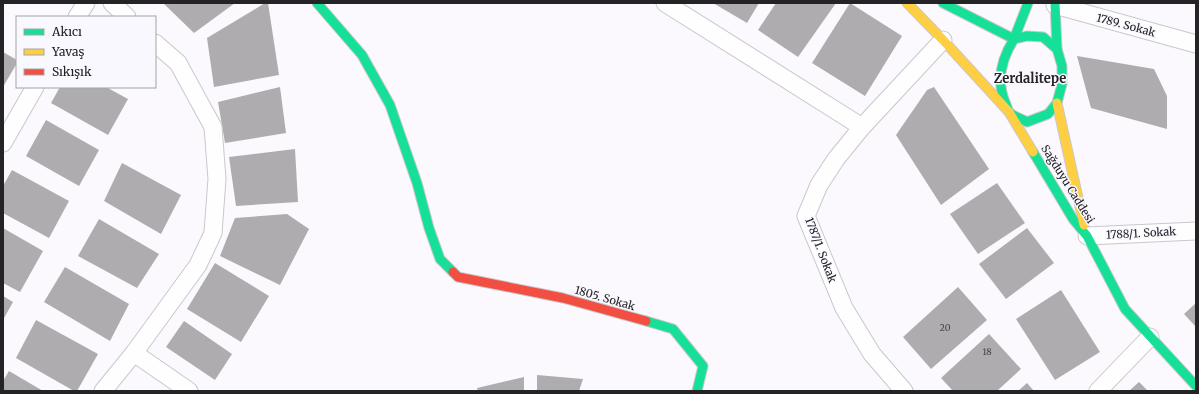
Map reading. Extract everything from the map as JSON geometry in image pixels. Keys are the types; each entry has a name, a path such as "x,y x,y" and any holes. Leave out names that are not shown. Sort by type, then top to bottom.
{"street":[{"path":"78,16 86,3"},
{"path":"112,3 126,16"},
{"name":"1805. Sokak","path":"317,3 362,55 390,105 417,183 429,228 440,260 458,278 563,298 673,329 703,366 698,391"},
{"path":"665,3 862,127"},
{"name":"Sağduyu Caddesi","path":"907,3 1009,112 1073,219 1086,236 1125,309 1196,386"},
{"path":"943,3 1014,39 1027,36 1044,37 1057,49"},
{"path":"1028,3 1014,39 1008,48 1002,67 999,84 1001,96 1009,112 1027,122 1048,114 1057,103 1062,84 1062,66 1057,49 1055,4"},
{"name":"1789. Sokak","path":"1055,4 1196,44"},
{"name":"1787/1. Sokak","path":"904,391 872,354 844,308 806,216 819,186 836,159 862,127 943,40"},
{"path":"103,391 134,353 198,265 213,234 217,179 213,127 178,63 156,43"},
{"path":"3,143 34,88"},
{"path":"1057,103 1086,236"},
{"name":"1788/1. Sokak","path":"1086,236 1196,231"},
{"path":"1098,391 1150,337"},
{"path":"134,353 189,391"}],"building":[{"path":"163,3 235,3 194,33"},
{"path":"265,3 268,3 279,75 214,87 207,38"},
{"path":"713,3 759,3 747,23"},
{"path":"776,3 836,3 798,57 758,30"},
{"path":"850,3 902,36 865,96 812,63"},
{"path":"3,52 16,59 16,65 3,87"},
{"path":"1077,56 1154,69 1167,96 1167,129 1091,108"},
{"path":"280,87 286,133 225,143 218,102"},
{"path":"934,87 989,169 941,205 896,135 927,90"},
{"path":"59,88 108,88 128,99 108,135 51,103"},
{"path":"46,120 99,150 79,186 26,156"},
{"path":"295,149 298,202 236,206 229,157"},
{"path":"122,163 181,195 161,234 104,201"},
{"path":"12,170 69,201 49,238 3,213 3,186"},
{"path":"997,183 1025,223 978,254 950,214"},
{"path":"287,214 309,229 280,285 220,256 235,218"},
{"path":"99,219 159,254 137,288 78,256"},
{"path":"3,228 43,251 20,292 3,283"},
{"path":"1027,228 1054,263 1006,299 979,264"},
{"path":"215,263 269,296 241,342 187,309"},
{"path":"65,267 129,304 110,341 44,302"},
{"path":"958,287 987,320 931,369 903,337"},
{"path":"1061,290 1100,352 1055,380 1016,319"},
{"path":"3,296 13,302 3,320"},
{"path":"1196,303 1196,327 1184,314"},
{"path":"36,320 98,354 77,391 74,391 16,358"},
{"path":"184,321 232,354 215,380 166,347"},
{"path":"989,334 1021,369 997,391 953,391 941,378"},
{"path":"9,371 43,391 3,391 3,381"},
{"path":"537,375 583,379 579,391 537,391"},
{"path":"524,377 524,391 478,391 477,388"},
{"path":"1139,382 1148,391 1129,391"},
{"path":"1027,383 1034,391 1018,391"}],"traffic: fast":[{"path":"317,3 362,55 390,105 417,183 429,228 440,259 453,272"},
{"path":"943,3 1014,39 1028,3"},
{"path":"1055,3 1057,49"},
{"path":"1027,36 1043,37 1057,49 1062,66 1062,84 1057,103 1048,114 1027,122 1009,112 1002,94 1001,86 1002,69 1010,46 1014,39 1027,36"},
{"path":"1033,152 1073,219 1087,236 1125,309 1196,386"},
{"path":"646,321 673,329 703,366 697,391"}],"traffic: slow":[{"path":"907,3 1009,112 1033,152"},
{"path":"1057,103 1084,225"}],"traffic: jam":[{"path":"453,272 458,277 563,298 646,321"}],"district":[{"name":"Zerdalitepe","path":"1030,78"}]}
